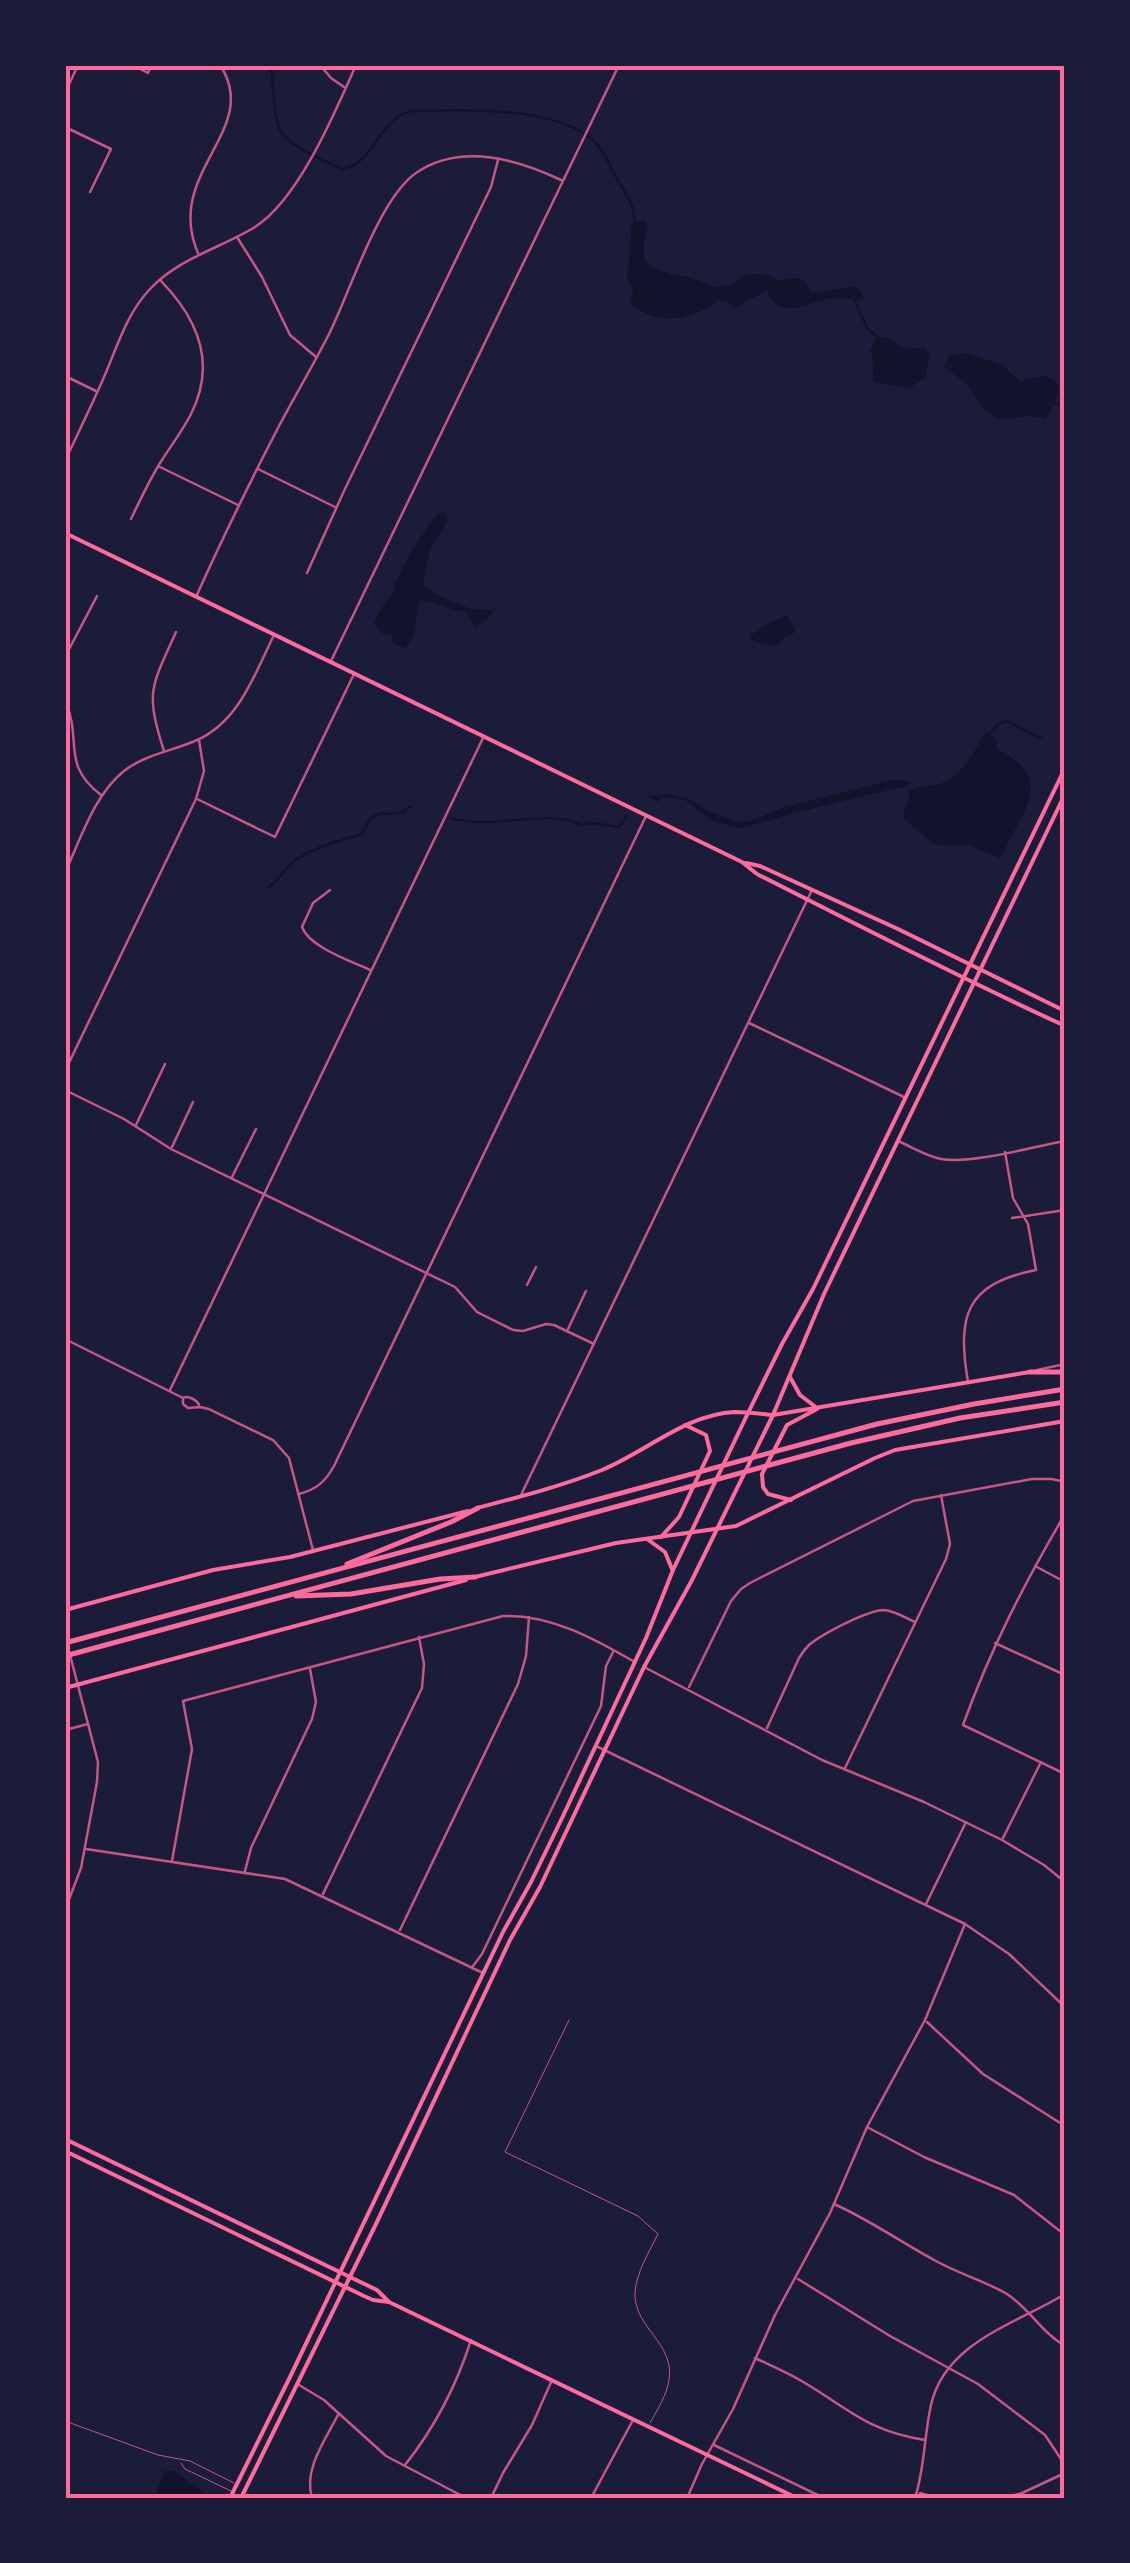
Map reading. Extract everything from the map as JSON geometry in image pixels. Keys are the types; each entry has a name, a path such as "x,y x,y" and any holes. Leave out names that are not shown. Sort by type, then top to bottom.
{"highway":[{"path":"1030,1372 1065,1372"},
{"path":"65,1639 94,1635 916,1415 1065,1389"},
{"path":"65,1656 807,1455 960,1418 1065,1402"},
{"path":"328,1572 478,1508"},
{"path":"283,1597 351,1594 440,1578 475,1577"}],"main road":[{"path":"65,533 742,862 757,874 974,982 1065,1023"},
{"path":"231,2495 503,1932 531,1882 634,1662 672,1570 782,1344 805,1307 1065,768"},
{"path":"242,2497 644,1667 681,1602 773,1416 824,1294 1065,794"},
{"path":"742,862 760,866 1065,1011"},
{"path":"906,1098 916,1103"},
{"path":"854,1205 864,1210"},
{"path":"813,1290 824,1294"},
{"path":"805,1307 816,1312"},
{"path":"65,1610 213,1570 290,1558 520,1496 612,1466 686,1426 716,1415 734,1412 773,1416 1030,1372"},
{"path":"790,1377 800,1395 817,1408"},
{"path":"791,1500 768,1494 762,1474 786,1425 824,1406"},
{"path":"65,1688 475,1577 608,1545 717,1530 746,1522 894,1450 1065,1421"},
{"path":"660,1538 679,1517 710,1451 706,1436 686,1426"},
{"path":"648,1539 665,1552 672,1570"},
{"path":"634,1662 644,1667"},
{"path":"562,1816 572,1820"},
{"path":"483,1973 492,1978"},
{"path":"405,2134 408,2152"},
{"path":"65,2140 350,2276 390,2302 797,2498"},
{"path":"65,2151 345,2287 373,2300 390,2302"},
{"path":"179,2206 183,2196"},
{"path":"186,2209 191,2200"}],"street":[{"path":"65,93 78,65"},
{"path":"132,65 148,72 151,65"},
{"path":"199,254 190,227 191,199 233,104 231,85 220,65"},
{"path":"320,65 346,88"},
{"path":"65,461 131,315 143,297 160,279 259,224 279,207 316,146 356,65"},
{"path":"331,662 619,65"},
{"path":"65,127 111,149 90,192"},
{"path":"196,597 336,320 386,210 403,184 423,169 464,157 528,164 562,180"},
{"path":"307,574 491,187 498,158"},
{"path":"237,237 290,335 317,358"},
{"path":"131,519 193,409 202,368 194,323 160,279"},
{"path":"65,376 98,391"},
{"path":"158,466 239,506"},
{"path":"258,469 336,507"},
{"path":"65,657 97,596"},
{"path":"164,752 152,712 152,693 176,632"},
{"path":"65,872 102,796 124,771 199,740 225,721 241,701 274,635"},
{"path":"196,799 275,837 354,673"},
{"path":"65,701 72,719 78,771 102,796"},
{"path":"65,737 73,736"},
{"path":"170,1390 484,737"},
{"path":"65,1071 196,799 204,771 199,740"},
{"path":"298,1494 315,1488 329,1476 646,815"},
{"path":"330,890 313,903 302,927 305,934 319,945 372,970"},
{"path":"520,1496 812,890"},
{"path":"748,1022 906,1098"},
{"path":"135,1127 165,1064"},
{"path":"65,1090 171,1149 456,1287 478,1313 506,1327 523,1332 546,1324 594,1344"},
{"path":"171,1149 194,1102"},
{"path":"231,1178 256,1129"},
{"path":"898,1141 945,1159 966,1159 1065,1140"},
{"path":"968,1382 963,1337 971,1308 984,1290 999,1280 1036,1270 1028,1224 1012,1198 1006,1152"},
{"path":"1012,1218 1065,1210"},
{"path":"528,1285 536,1267"},
{"path":"567,1330 586,1290"},
{"path":"65,1339 183,1398 195,1400 200,1407 277,1444 289,1458 313,1551"},
{"path":"1030,1372 1065,1364"},
{"path":"183,1398 188,1408 200,1407"},
{"path":"688,1688 741,1589 908,1503 1032,1479 1065,1482"},
{"path":"845,1770 948,1552 941,1495"},
{"path":"1065,1514 995,1643 964,1725 1065,1774"},
{"path":"1034,1566 1065,1582"},
{"path":"767,1730 799,1658 815,1641 882,1610 915,1622"},
{"path":"172,1862 192,1748 183,1702 503,1616 551,1621 634,1662"},
{"path":"399,1932 518,1684 526,1656 529,1616"},
{"path":"322,1895 422,1688 424,1664 418,1637"},
{"path":"65,1639 98,1756 77,1883 65,1910"},
{"path":"995,1643 1065,1675"},
{"path":"472,1968 602,1706 606,1666 614,1651"},
{"path":"245,1872 250,1848 312,1719 316,1702 310,1667"},
{"path":"644,1667 797,1747 1002,1840 1065,1882"},
{"path":"65,1730 89,1724"},
{"path":"595,1746 964,1924 1010,1954 1065,2007"},
{"path":"1002,1840 1041,1762"},
{"path":"926,1905 966,1822"},
{"path":"84,1849 285,1879 483,1973"},
{"path":"687,2498 733,2409 775,2314 834,2204 867,2127 925,2020 964,1924"},
{"path":"925,2020 983,2074 1065,2126"},
{"path":"867,2127 924,2157 1014,2195 1065,2234"},
{"path":"834,2204 935,2261 1004,2293 1050,2337 1065,2346"},
{"path":"796,2278 978,2384 1045,2436 1065,2465"},
{"path":"915,2498 933,2398 949,2366 978,2341 1065,2294"},
{"path":"404,2466 444,2408 471,2340"},
{"path":"755,2358 805,2383 872,2426 927,2440"},
{"path":"490,2498 532,2425 552,2378"},
{"path":"298,2384 324,2400 374,2448 466,2498"},
{"path":"312,2498 311,2468 339,2413"},
{"path":"591,2498 633,2419"},
{"path":"714,2444 824,2498"},
{"path":"1005,2498 1065,2473"},
{"path":"779,2498 782,2490"},
{"path":"917,2492 938,2498"}],"lane":[{"path":"569,2020 505,2152 638,2216 658,2234 635,2291 640,2316 666,2352 670,2368 669,2384 649,2426"},
{"path":"65,2421 156,2454 190,2461 246,2489"},
{"path":"178,2460 185,2469 231,2495 242,2497"}],"shaded area":[{"path":"644,221 648,226 645,258 660,271 712,287 732,285 745,274 765,274 778,280 796,278 804,281 813,293 854,286 864,298 830,299 789,308 776,304 767,290 735,308 719,300 687,316 652,316 631,303 633,290 627,277 632,222"},
{"path":"886,337 902,347 926,349 926,377 909,388 874,382 870,351 876,339"},
{"path":"967,353 1002,365 1020,381 1044,376 1054,379 1059,388 1045,418 998,419 986,411 967,385 944,366 950,355"},
{"path":"440,513 445,513 448,521 430,549 423,583 463,606 494,610 476,626 464,611 421,600 413,637 405,648 392,643 392,635 381,633 374,624 394,592 411,552"},
{"path":"787,616 795,629 779,644 751,640 763,626"},
{"path":"986,732 998,741 996,748 1020,765 1030,783 1027,804 999,858 971,846 932,843 903,815 910,795 907,792 954,776"},
{"path":"893,780 911,783 904,788 742,828 714,822 685,800 662,797 659,802 647,796 666,794 691,800 707,811 738,822"},
{"path":"164,2471 175,2471 210,2498 155,2498"}],"waterway":[{"path":"271,65 277,123 284,136 342,169 362,159 391,123 411,111 532,115 577,129 594,141 629,199 635,225"},
{"path":"855,301 867,328 880,339"},
{"path":"1052,402 1065,407"},
{"path":"989,735 999,723 1007,721 1042,739"},
{"path":"268,887 304,855 361,835 371,817 402,813 412,807"},
{"path":"452,819 481,822 548,818 619,827 626,816"}]}
